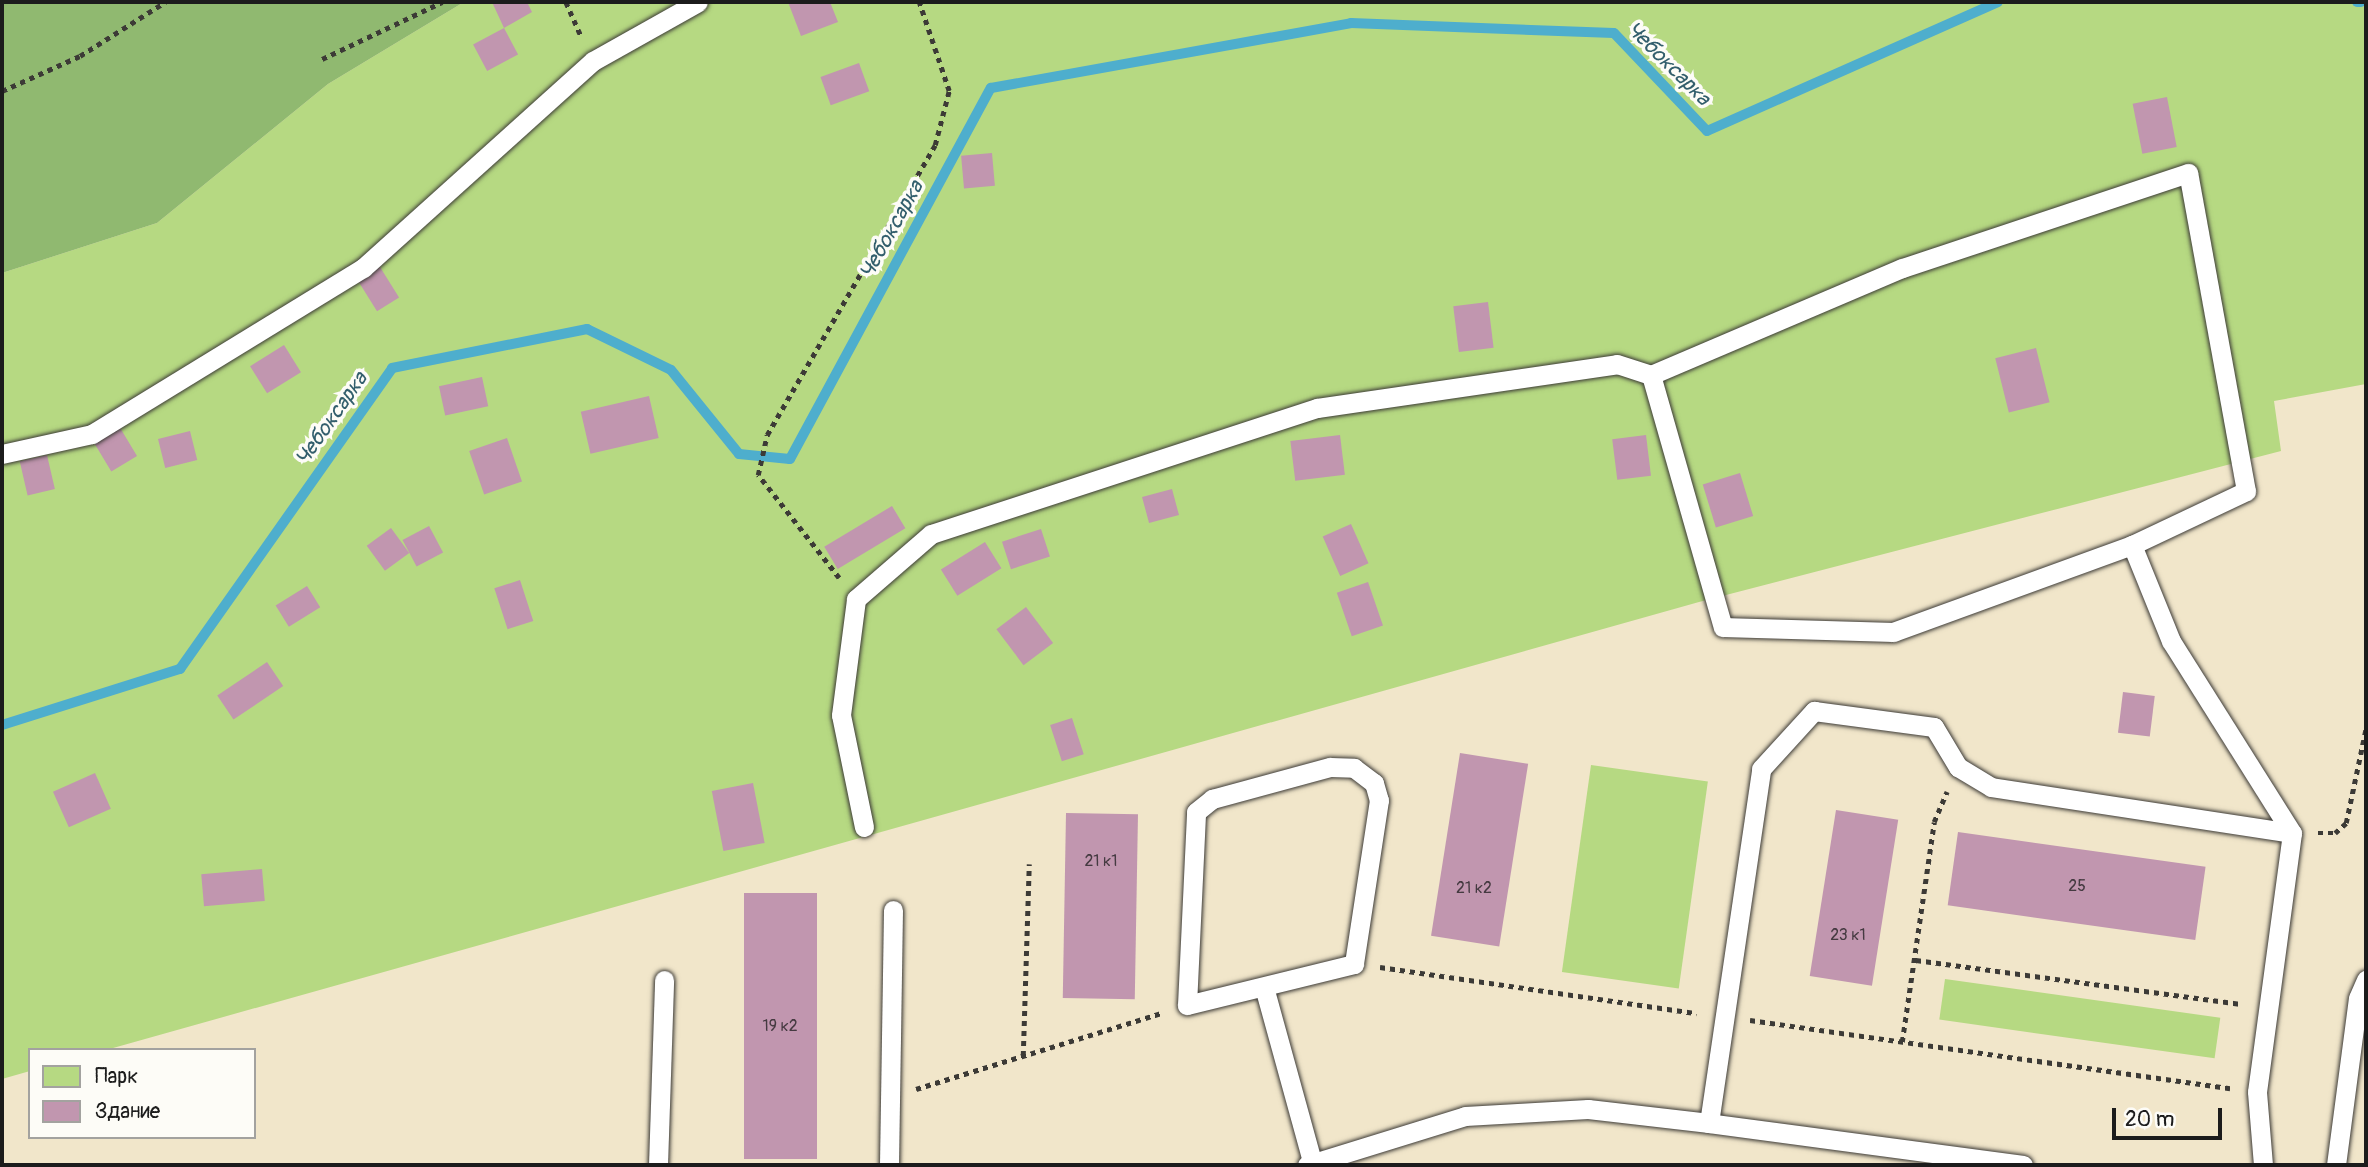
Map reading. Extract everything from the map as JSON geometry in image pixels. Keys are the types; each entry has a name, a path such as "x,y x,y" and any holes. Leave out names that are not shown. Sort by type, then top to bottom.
{"lane":[{"path":"2,454 92,434 363,268 593,61 698,2"},
{"path":"864,827 841,715 856,599 931,534 1317,408 1617,364 1651,375 1902,268 2189,173 2246,491 2132,545 1893,632 1723,627 1651,375"},
{"path":"2132,545 2171,641 2292,832 2258,1092 2263,1165"},
{"path":"1709,1123 1761,769 1814,711 1934,727 1958,767 1992,787 2292,832"},
{"path":"1330,767 1354,768 1374,783 1379,800 1354,964 1264,987 1187,1005 1196,812 1212,799 1330,767"},
{"path":"889,1165 893,911"},
{"path":"659,1165 664,980"},
{"path":"2336,1165 2358,998 2366,980"},
{"path":"1264,987 1311,1165 1465,1116 1588,1109 2023,1165"}],"path":[{"path":"2,91 80,56 165,2"},
{"path":"322,59 442,2"},
{"path":"566,2 593,61"},
{"path":"856,599 758,475 766,435 935,145 950,92 919,2"},
{"path":"2292,832 2335,833 2342,829 2366,728"},
{"path":"1902,1042 1934,822 1958,767"},
{"path":"1023,1056 1029,864"},
{"path":"1916,960 2269,1007"},
{"path":"1354,964 2258,1092"},
{"path":"889,1098 1187,1005"}],"green space":[{"path":"2,2 464,2 328,84 157,223 2,273"},
{"path":"464,2 2366,2 2366,384 2274,401 2281,451 1699,602 113,1048 28,1048 28,1072 2,1079 2,273 157,223 328,84"},
{"path":"1591,765 1708,781 1679,988 1562,972"},
{"path":"1945,979 2220,1018 2215,1058 1939,1020"}],"building":[{"path":"492,2 527,2 532,12 504,28"},
{"path":"788,2 830,2 838,22 801,36"},
{"path":"504,28 518,54 487,71 473,44"},
{"path":"859,63 869,91 831,105 820,77"},
{"path":"2167,97 2177,147 2142,154 2133,104"},
{"path":"992,153 995,186 964,189 961,156"},
{"path":"380,267 399,298 377,311 358,281"},
{"path":"1488,302 1494,348 1459,352 1453,306"},
{"path":"284,345 301,372 267,393 250,366"},
{"path":"2036,348 2050,402 2009,412 1995,358"},
{"path":"482,377 488,406 445,415 439,386"},
{"path":"649,396 659,438 590,454 581,412"},
{"path":"119,426 137,456 111,471 93,441"},
{"path":"190,431 197,460 165,468 158,439"},
{"path":"1340,435 1345,475 1295,481 1290,441"},
{"path":"1646,435 1651,476 1617,480 1612,439"},
{"path":"507,438 522,481 484,495 469,451"},
{"path":"47,455 55,489 28,495 20,461"},
{"path":"1740,473 1753,516 1716,527 1703,484"},
{"path":"1172,489 1179,515 1149,523 1142,497"},
{"path":"892,506 905,528 838,569 824,547"},
{"path":"1351,524 1368,563 1340,576 1323,537"},
{"path":"429,526 443,552 417,567 403,540"},
{"path":"391,528 409,553 385,571 367,546"},
{"path":"1041,529 1050,557 1011,569 1002,542"},
{"path":"985,542 1001,568 957,596 941,570"},
{"path":"520,580 533,621 508,629 494,588"},
{"path":"1368,582 1383,625 1352,636 1337,593"},
{"path":"307,586 320,607 289,627 276,606"},
{"path":"1026,607 1053,643 1024,665 996,629"},
{"path":"267,662 283,686 233,720 217,696"},
{"path":"2123,692 2155,696 2150,737 2118,733"},
{"path":"1072,718 1084,754 1062,761 1050,725"},
{"path":"1460,753 1528,764 1499,947 1431,936"},
{"path":"95,773 111,809 69,827 53,792"},
{"path":"753,783 765,843 723,851 712,791"},
{"path":"1836,810 1898,820 1872,986 1810,976"},
{"path":"1066,813 1138,814 1135,999 1063,998"},
{"path":"1958,832 2206,867 2195,940 1948,905"},
{"path":"262,869 265,901 204,906 201,874"},
{"path":"744,893 817,893 817,1159 744,1159"}],"waterway":[{"name":"Чебоксарка","path":"2,725 180,669 392,368 587,329 671,370 739,454 790,459 991,88 1351,23 1614,33 1707,131 1998,2"}]}
